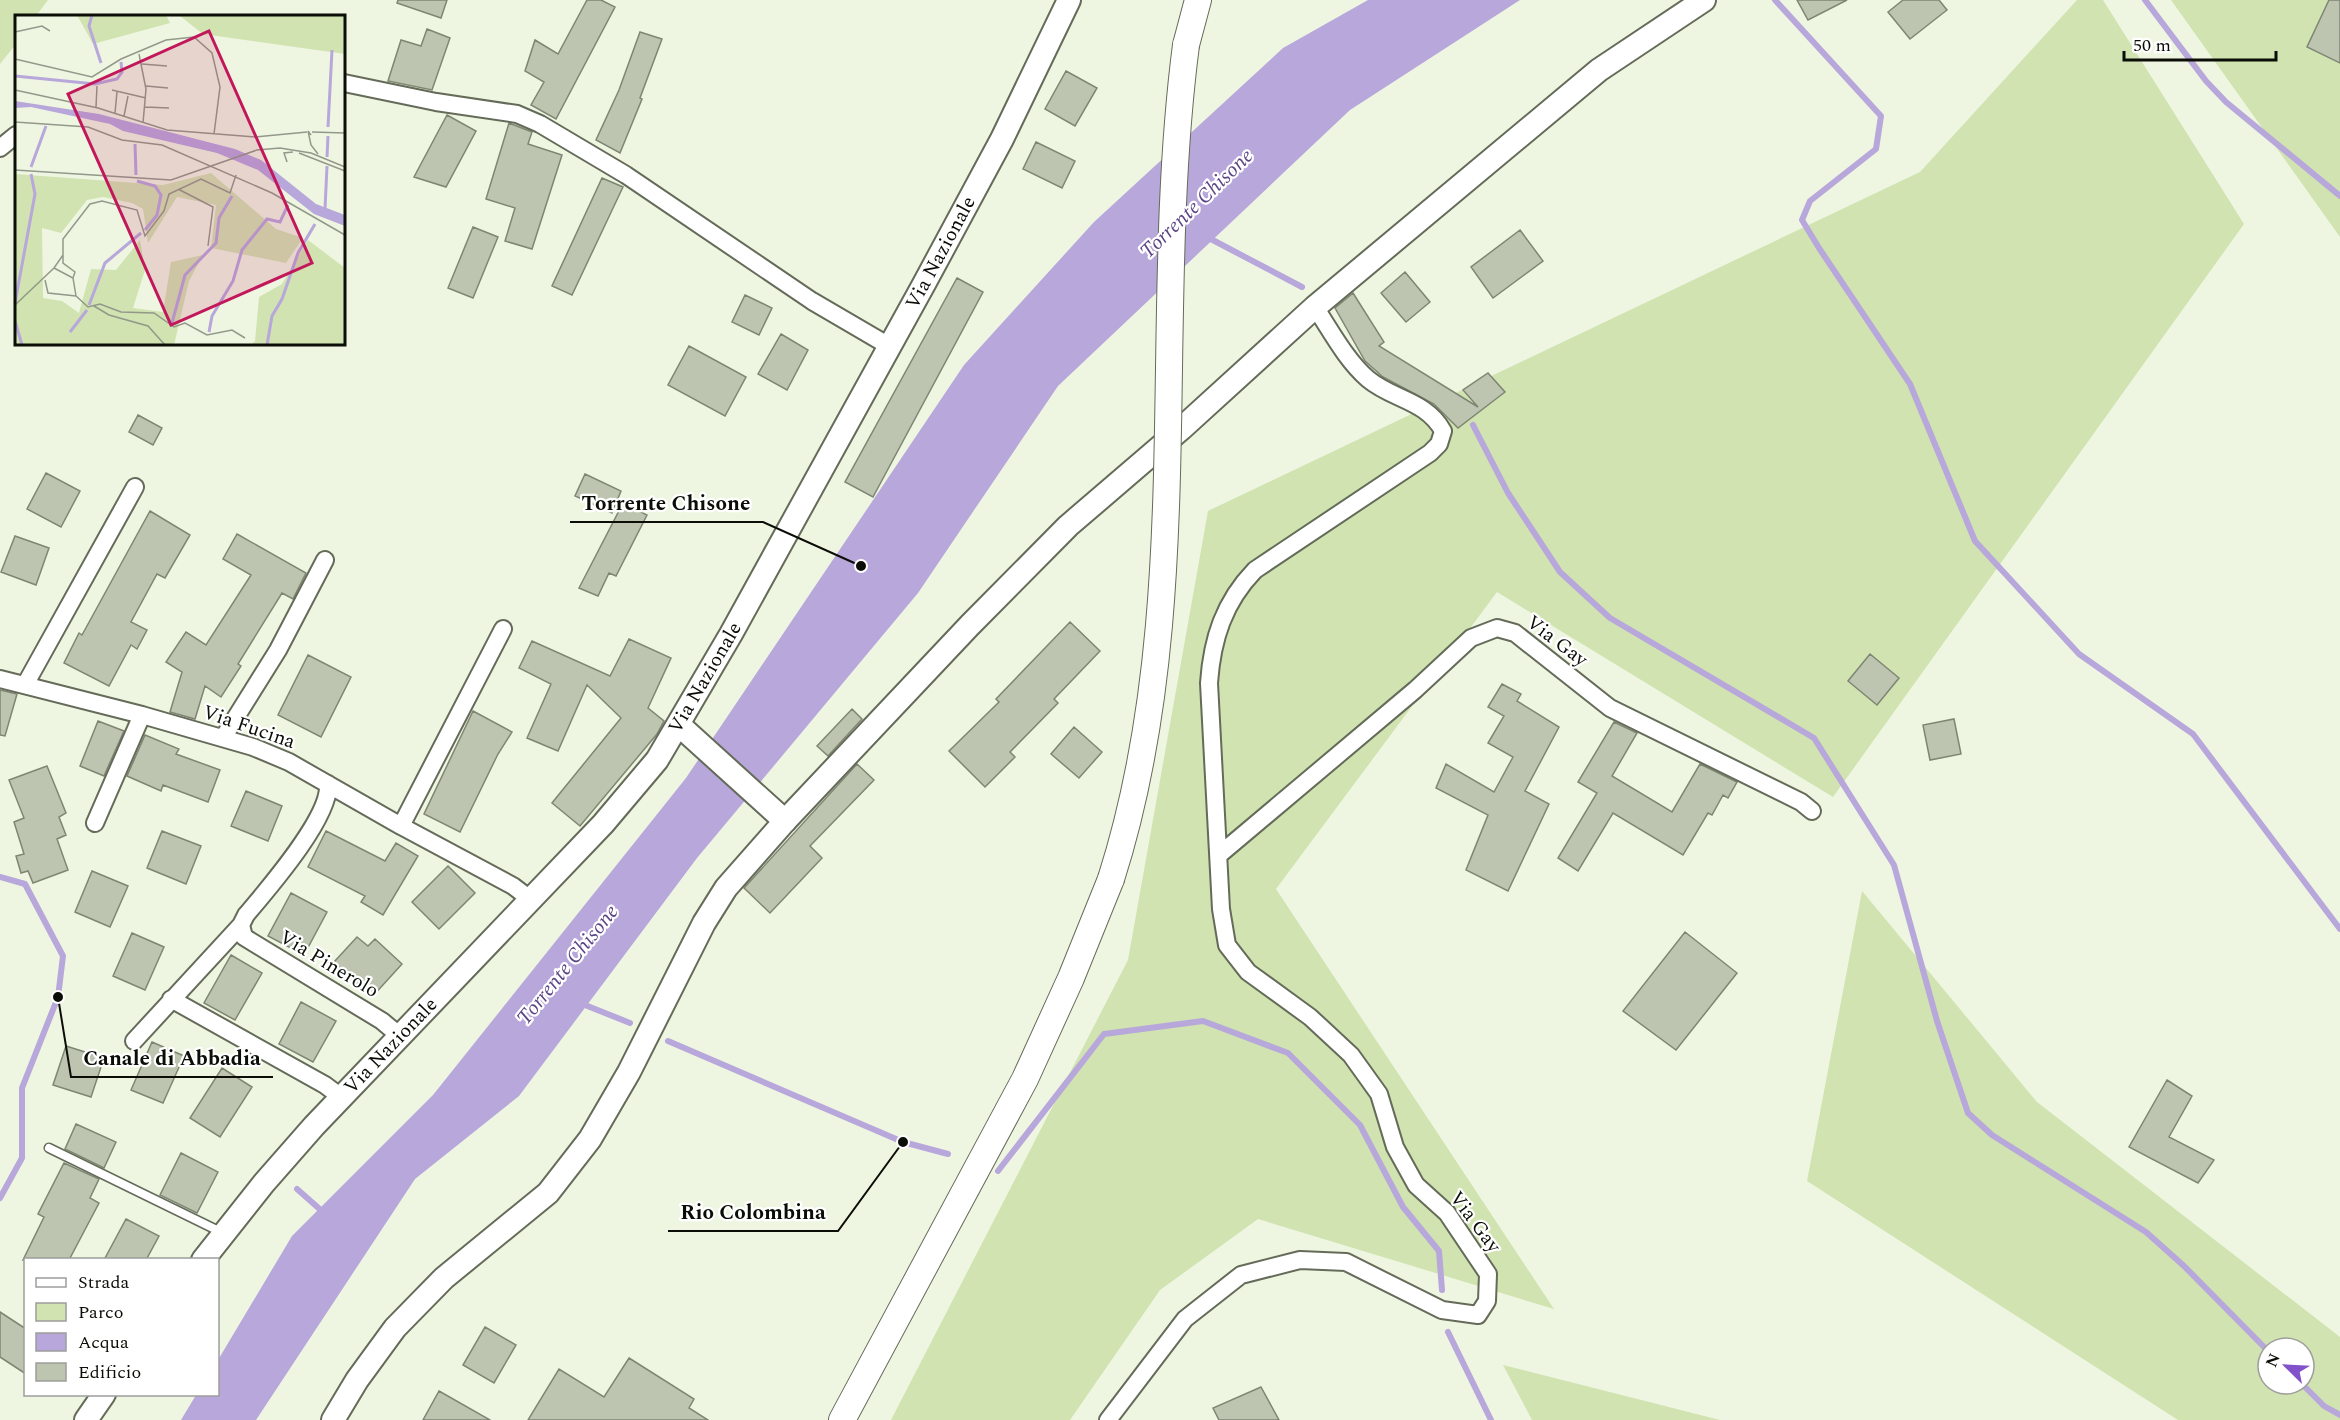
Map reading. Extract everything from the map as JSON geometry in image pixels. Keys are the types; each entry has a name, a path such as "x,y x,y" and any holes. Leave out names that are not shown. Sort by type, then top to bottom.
{"main road":[{"path":"843,1420 1025,1079 1071,978 1111,879 1127,828 1149,715 1162,602 1173,207 1186,45 1198,0"}],"street":[{"name":"Via Nazionale","path":"204,1258 223,1233 341,1097 626,799 646,775 679,725 1002,140 1069,0"},
{"path":"333,1420 357,1380 395,1328 444,1278 548,1193 590,1139 629,1072 704,923 726,888 785,821 1037,556 1315,307 1599,70 1704,0"},
{"path":"345,83 436,102 517,114 540,124 626,176 812,301 889,346"},
{"path":"0,148 15,136"},
{"name":"Via Gay","path":"1108,1420 1185,1319 1241,1275 1300,1260 1346,1262 1442,1310 1478,1315 1487,1301 1488,1274 1447,1213 1416,1185 1395,1147 1379,1094 1351,1055 1310,1017 1248,972 1227,945 1221,909 1209,683 1210,656 1218,626 1230,602 1255,570 1430,453 1439,444 1443,431 1427,410 1371,381 1360,372 1315,307"},
{"path":"25,685 135,486"},
{"path":"223,738 278,651 325,560"},
{"name":"Via Gay","path":"1219,855 1415,690 1471,639 1497,628 1515,633 1525,640 1610,708 1801,802 1812,811"},
{"path":"400,826 502,629"},
{"name":"Via Fucina","path":"0,679 223,738 289,762 400,826 513,886 530,899"},
{"path":"95,823 142,715"},
{"path":"679,725 785,821"},
{"path":"134,1041 241,925 246,915 290,864 325,802 328,784"},
{"name":"Via Pinerolo","path":"241,925 244,937 382,1021 400,1036"},
{"path":"171,999 325,1085 341,1097"},
{"path":"86,1420 103,1396"}],"lane":[{"path":"49,1148 223,1233"}],"green space":[{"path":"0,0 48,0 37,15 15,15 15,45 0,64"},
{"path":"2077,0 2103,0 2244,224 1833,797 1497,592 1276,889 1554,1309 1258,1219 1160,1290 1070,1420 891,1420 1128,960 1208,511 1920,172"},
{"path":"2171,0 2340,0 2340,237"},
{"path":"1862,891 2037,1102 2340,1337 2340,1420 2178,1420 1807,1181"},
{"path":"1503,1365 1720,1420 1532,1420"}],"water":[{"path":"1368,0 1520,0 1350,110 1058,386 918,593 697,858 519,1096 415,1179 256,1420 181,1420 195,1396 219,1396 219,1358 292,1236 433,1095 686,778 964,365 1094,222 1283,48"}],"building":[{"path":"398,0 447,0 441,18 397,3"},
{"path":"587,0 601,0 615,7 556,119 531,105 544,82 525,71 535,40 558,54"},
{"path":"1797,0 1847,0 1808,20"},
{"path":"1903,0 1939,0 1947,10 1910,39 1888,12"},
{"path":"2329,0 2340,0 2340,63 2307,47"},
{"path":"427,29 450,38 432,90 388,81 401,40 421,46"},
{"path":"640,32 662,39 640,98 642,99 620,153 596,140 619,90"},
{"path":"1066,71 1097,88 1075,126 1045,109"},
{"path":"447,115 476,131 446,187 414,177"},
{"path":"509,123 532,132 528,144 562,155 532,249 505,241 515,208 486,199"},
{"path":"1036,142 1075,161 1062,188 1023,169"},
{"path":"602,178 623,187 572,295 552,286"},
{"path":"473,227 498,237 473,298 448,288"},
{"path":"1520,230 1543,261 1493,298 1471,267"},
{"path":"1405,272 1430,302 1406,322 1381,293"},
{"path":"957,278 983,292 873,497 845,482"},
{"path":"1353,293 1384,342 1379,346 1478,407 1463,390 1488,373 1505,392 1458,428 1434,404 1383,377 1365,361 1335,308"},
{"path":"745,295 772,308 759,335 732,322"},
{"path":"781,334 808,350 787,390 758,374"},
{"path":"689,346 746,377 725,416 668,385"},
{"path":"138,415 162,428 153,445 129,432"},
{"path":"46,473 80,491 61,527 27,509"},
{"path":"585,474 621,491 612,513 575,496"},
{"path":"623,503 647,515 616,576 609,573 598,596 579,588"},
{"path":"150,511 190,535 165,578 157,574 131,622 147,630 137,649 131,645 109,686 64,663 79,633 82,635"},
{"path":"237,534 306,573 293,599 282,593 238,664 241,666 221,697 205,686 195,719 170,712 182,672 166,662 186,632 206,645 251,575 223,559"},
{"path":"15,536 49,548 36,585 1,572"},
{"path":"1070,622 1100,651 1054,699 1058,703 1010,752 1015,757 985,787 949,751 999,702 996,699"},
{"path":"629,639 671,658 648,708 664,721 657,734 580,826 552,803 621,718 587,685 558,751 527,738 551,684 519,668 532,641 610,676"},
{"path":"1870,654 1899,678 1877,705 1848,681"},
{"path":"308,655 351,677 321,737 278,715"},
{"path":"1502,684 1521,694 1517,701 1559,727 1525,791 1549,804 1508,891 1466,870 1488,815 1436,788 1446,764 1494,792 1513,757 1488,743 1504,716 1488,707"},
{"path":"0,690 17,694 5,736 0,735"},
{"path":"852,709 862,719 828,756 817,746"},
{"path":"473,711 512,732 498,754 460,832 424,814"},
{"path":"1954,719 1961,754 1930,760 1923,725"},
{"path":"98,721 124,731 104,776 80,766"},
{"path":"1614,722 1637,733 1612,776 1672,812 1700,764 1737,782 1728,798 1723,795 1712,815 1708,813 1683,855 1613,813 1578,871 1558,858 1597,793 1578,782"},
{"path":"1074,727 1102,752 1079,778 1051,754"},
{"path":"145,735 179,749 176,754 220,770 208,802 163,785 161,791 127,776"},
{"path":"857,764 874,780 810,846 822,858 770,913 744,888"},
{"path":"47,766 66,813 59,817 66,835 57,839 68,870 33,883 28,871 21,873 16,856 24,854 14,822 24,818 9,780"},
{"path":"246,791 282,806 268,841 231,826"},
{"path":"162,831 201,846 186,884 147,868"},
{"path":"326,831 385,861 396,843 418,856 383,915 361,902 365,896 308,867"},
{"path":"448,866 475,893 439,929 412,902"},
{"path":"92,871 128,886 110,927 75,912"},
{"path":"291,893 327,912 304,955 268,936"},
{"path":"1685,932 1737,973 1676,1050 1623,1011"},
{"path":"132,933 164,947 145,990 113,976"},
{"path":"357,937 368,946 375,939 402,964 372,997 334,962"},
{"path":"231,955 262,973 235,1020 204,1003"},
{"path":"301,1002 336,1021 313,1062 279,1044"},
{"path":"152,1042 184,1056 163,1103 131,1090"},
{"path":"66,1046 104,1058 91,1097 53,1085"},
{"path":"222,1068 252,1087 220,1137 190,1118"},
{"path":"2167,1080 2192,1096 2169,1137 2214,1160 2198,1183 2129,1147"},
{"path":"76,1124 116,1142 104,1168 65,1149"},
{"path":"181,1153 218,1172 197,1213 160,1195"},
{"path":"64,1163 99,1179 90,1198 99,1203 70,1258 24,1258 23,1260 44,1217 38,1214"},
{"path":"126,1219 159,1236 147,1258 105,1258"},
{"path":"0,1312 24,1328 24,1373 0,1357"},
{"path":"485,1327 516,1345 494,1383 463,1365"},
{"path":"629,1358 694,1399 689,1408 708,1420 528,1420 559,1369 604,1397"},
{"path":"1261,1387 1279,1420 1219,1420 1213,1408"},
{"path":"439,1391 490,1420 423,1420"}],"waterway":[{"path":"1775,0 1881,116 1876,149 1810,201 1802,220 1910,384 1975,541 2079,654 2193,734 2340,929"},
{"path":"2145,0 2206,81 2226,102 2340,196"},
{"path":"1207,237 1302,287"},
{"path":"1473,425 1508,493 1560,572 1610,618 1814,738 1894,865 1937,1021 1968,1113 1992,1135 2146,1232 2184,1266 2256,1339"},
{"path":"0,877 25,884 63,956 58,997 22,1088 22,1158 0,1198"},
{"path":"580,1003 630,1023"},
{"path":"998,1171 1104,1034 1203,1021 1288,1053 1360,1125 1403,1207 1439,1251 1442,1290"},
{"path":"668,1041 903,1142 948,1154"},
{"path":"297,1189 323,1212"},
{"path":"1448,1332 1491,1420"},
{"path":"2314,1396 2324,1406 2340,1415"}],"place":[{"name":"Torrente Chisone","path":"861,566"},
{"name":"Canale di Abbadia","path":"58,997"},
{"name":"Rio Colombina","path":"903,1142"}]}
